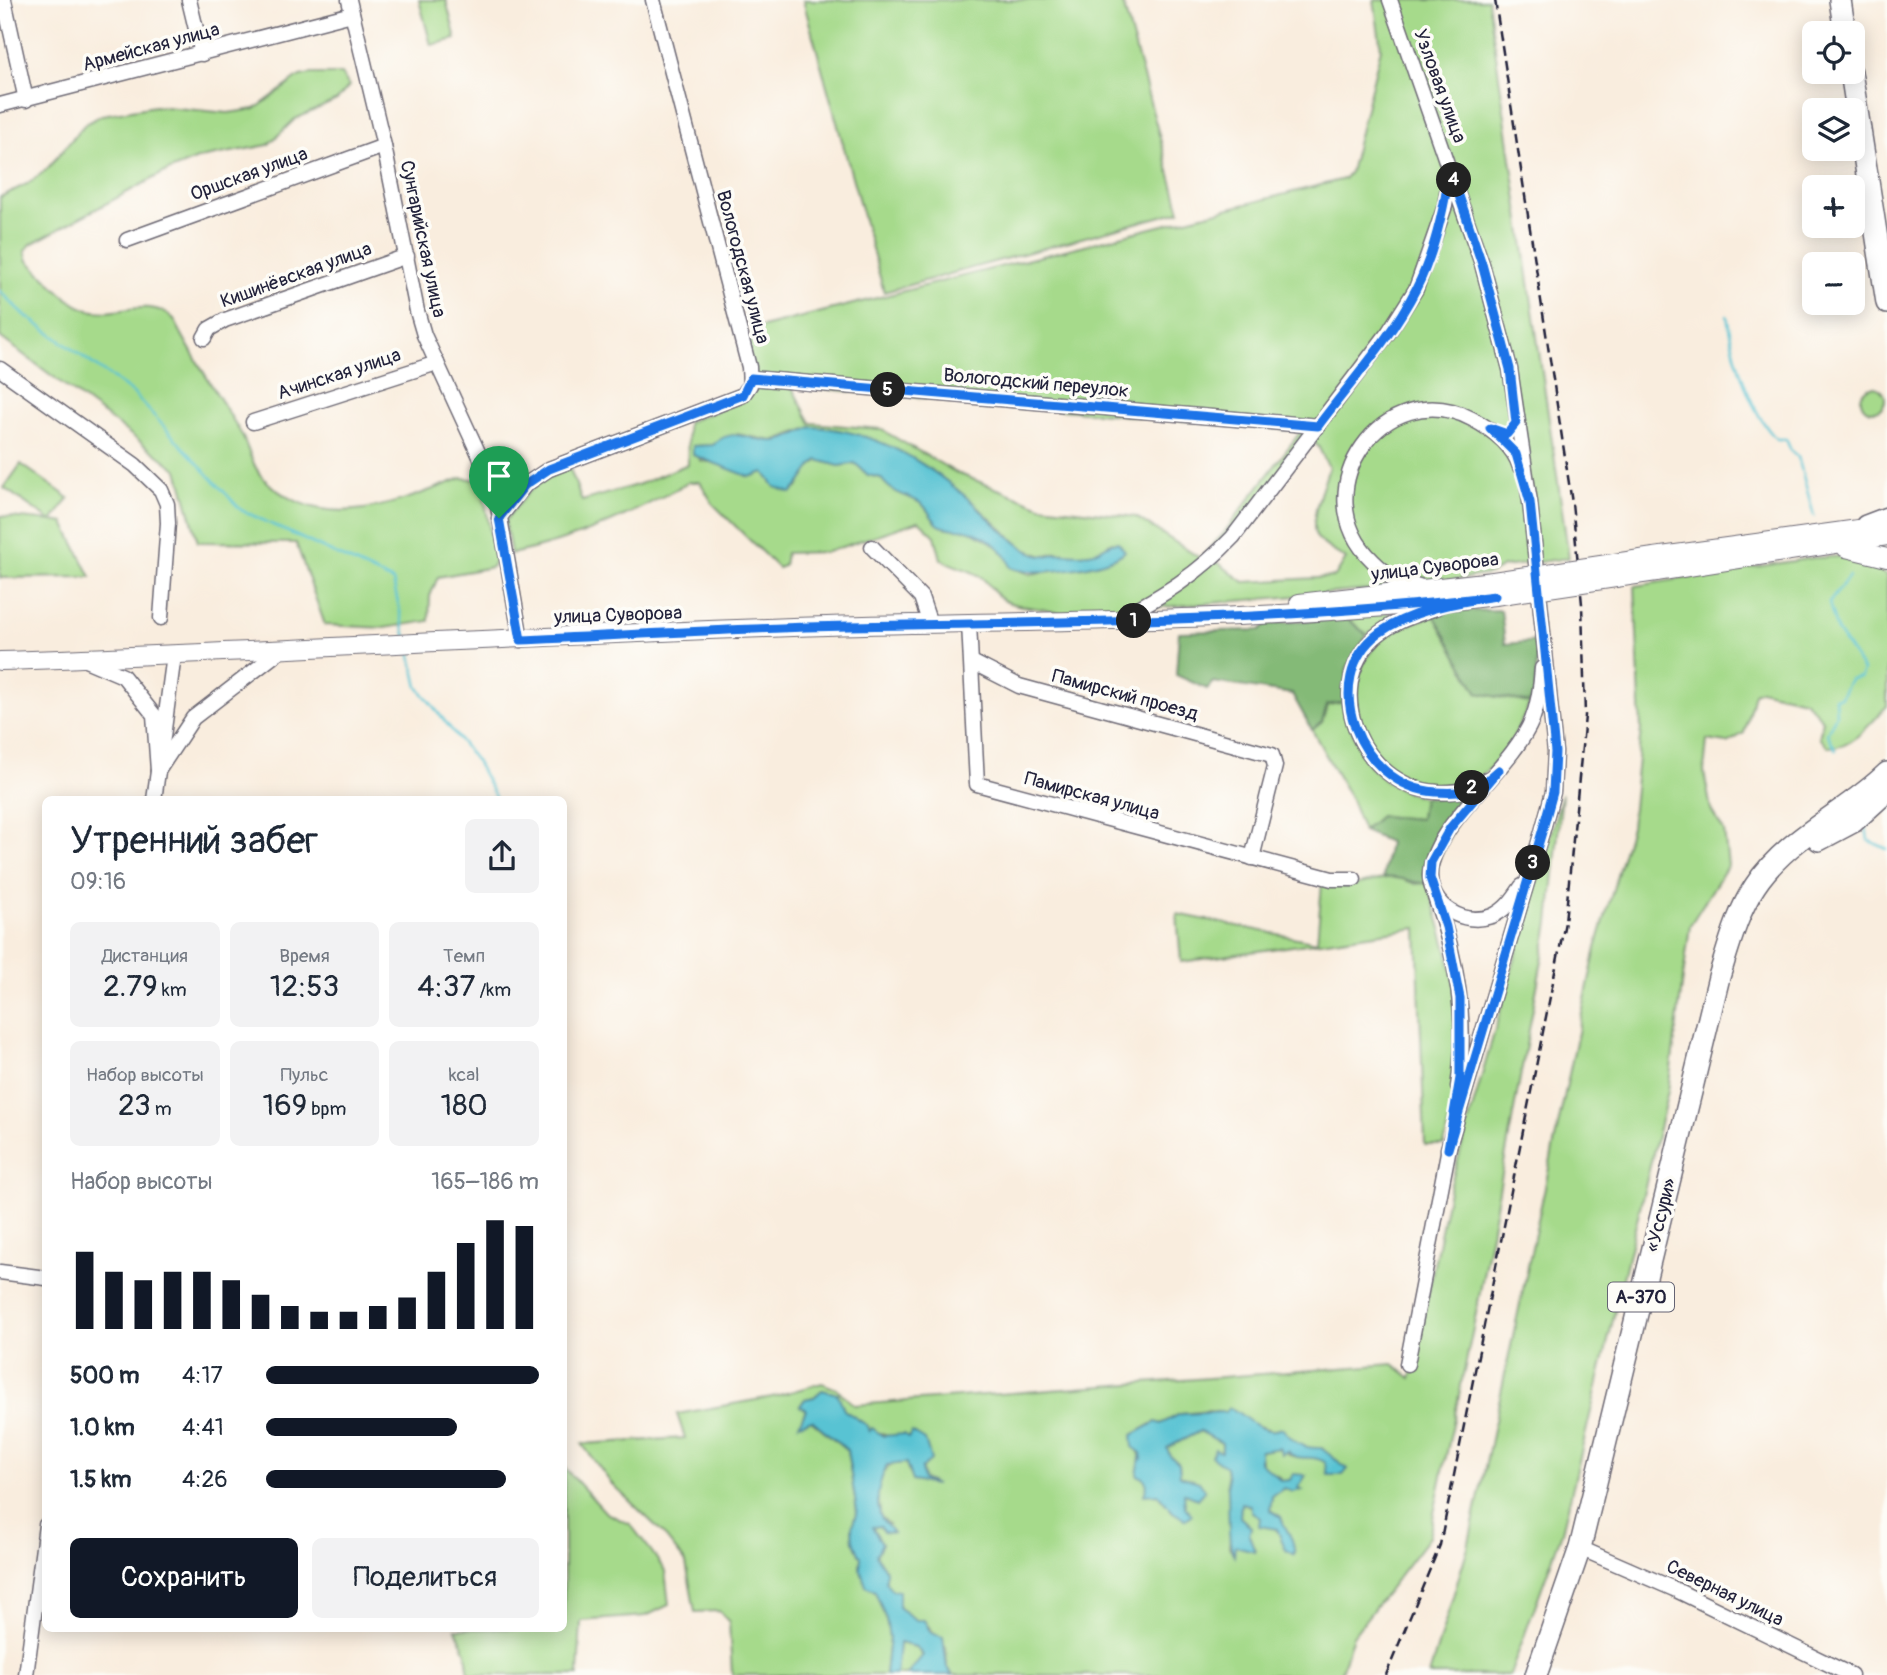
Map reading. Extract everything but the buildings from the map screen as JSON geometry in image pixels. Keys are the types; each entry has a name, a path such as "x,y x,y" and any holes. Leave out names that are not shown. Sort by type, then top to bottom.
{"highway":[{"path":"1840,0 1843,21"},
{"path":"1853,84 1887,303"},
{"path":"1876,526 1887,518"},
{"name":"«Уссури»","path":"1536,1675 1580,1548 1719,977 1740,916 1756,885 1788,850 1887,773"},
{"name":"«Уссури»","path":"1740,916 1775,874 1822,837 1853,822 1887,791"}],"main road":[{"name":"улица Суворова","path":"0,661 930,624 1111,622 1297,615 1655,565 1876,526"},
{"name":"улица Суворова","path":"1655,565 1808,550 1887,536"},
{"path":"1808,550 1845,547 1887,558"},
{"name":"улица Суворова","path":"1111,622 1438,588 1494,588"}],"street":[{"path":"4,0 26,100"},
{"path":"189,0 202,54"},
{"name":"Вологодская улица","path":"653,0 751,378"},
{"name":"Узловая улица","path":"1390,0 1485,276 1510,369 1530,502 1544,636"},
{"name":"Армейская улица","path":"0,105 202,54 351,7"},
{"name":"Сунгарийская улица","path":"351,7 384,146 417,312 437,363 492,481 521,640"},
{"name":"Оршская улица","path":"127,240 384,146"},
{"path":"1111,622 1170,592 1210,561 1236,532 1388,333 1416,289 1445,205 1450,169"},
{"name":"Кишинёвская улица","path":"204,338 209,329 225,320 407,256"},
{"name":"Ачинская улица","path":"253,422 437,363"},
{"path":"0,369 135,465 161,490 167,504 168,523 161,618"},
{"path":"499,518 525,485 549,469 743,395 751,378"},
{"name":"Вологодский переулок","path":"751,378 1318,426"},
{"path":"1438,588 1403,584 1384,572 1363,551 1350,527 1345,501 1347,475 1355,454 1373,433 1399,416 1430,408 1459,412 1507,434 1513,430 1518,417"},
{"path":"1490,428 1516,454 1530,502"},
{"path":"872,547 921,597 926,604 930,624"},
{"path":"1494,588 1399,620 1377,635 1365,647 1354,668 1351,713 1367,754 1379,769 1398,782 1425,791 1455,793 1479,786 1499,770"},
{"name":"Памирская улица","path":"969,624 971,707 977,784 1332,879 1354,879"},
{"path":"1407,1364 1460,1078 1460,998 1446,927 1430,878 1431,862 1438,845 1499,770 1532,720 1541,677 1544,636"},
{"path":"1448,1149 1553,792 1555,752 1544,636"},
{"path":"158,771 193,718 280,650"},
{"path":"155,796 174,655"},
{"path":"83,658 124,676 154,715 158,771"},
{"name":"Памирский проезд","path":"972,662 1019,686 1272,755 1275,766 1252,858"},
{"path":"1435,897 1448,910 1463,917 1494,915 1509,905 1529,876"},
{"path":"0,1272 42,1277"},
{"name":"Северная улица","path":"1580,1548 1674,1589 1851,1675"},
{"path":"26,1675 42,1555"}],"green space":[{"path":"419,0 446,0 456,39 431,45"},
{"path":"803,0 1122,0 1180,211 884,292"},
{"path":"1374,0 1488,0 1569,558 1503,567 1490,574 1441,582 1414,580 1384,584 1382,589 1065,615 1005,601 977,574 941,559 935,536 919,521 827,552 786,553 784,566 778,568 713,504 700,482 689,482 645,506 581,534 511,554 505,521 526,495 549,477 570,469 582,501 640,484 688,464 687,422 745,400 748,344 759,328 1344,179 1350,172 1381,48","holes":["791,386 1301,431 1223,534 1200,558 1136,517 1041,506 957,473 880,429 811,423","812,427 971,501 1024,549 1043,556 1057,552 1082,555 1097,552 1112,542 1121,547 1082,567 1030,574 1010,567 1001,550 983,537 967,530 939,525 922,504 895,491 881,478 868,475 855,463 839,466 819,460 805,471 798,488 775,487 764,472 749,477 719,463 701,461 693,446 713,445 737,434 773,441","1308,439 1318,446 1329,468 1317,504 1315,533 1324,545 1346,559 1335,577 1244,582 1213,559"]},
{"path":"342,74 349,86 337,100 295,119 268,145 200,158 163,173 31,244 25,251 28,261 65,296 81,307 100,312 154,309 174,319 242,436 259,473 286,496 310,506 335,511 360,510 412,497 462,478 482,484 495,561 492,567 438,577 430,596 429,621 384,628 325,625 296,543 198,542 178,470 0,337 0,197 29,183 47,169 84,125 102,115 155,106 228,113 255,109 300,76"},
{"path":"1873,387 1884,394 1885,399 1878,410 1873,411 1862,404 1861,399 1868,388"},
{"path":"21,464 69,498 52,521 64,523 91,577 0,578 0,516 51,521 4,488"},
{"path":"1846,556 1887,575 1887,706 1853,739 1828,747 1819,738 1823,720 1804,700 1760,690 1754,693 1744,733 1727,743 1707,740 1704,772 1711,810 1724,831 1728,865 1690,925 1668,1091 1562,1532 1510,1675 1429,1675 1468,1547 1596,948 1631,827 1641,729 1635,586 1812,558"},
{"path":"1501,610 1505,644 1538,641 1535,691 1530,703 1478,693 1434,615 1452,611"},
{"path":"1388,613 1391,617 1367,635 1346,617"},
{"path":"1434,615 1478,693 1530,703 1518,729 1498,760 1462,785 1432,787 1404,778 1381,759 1364,733 1357,703 1360,673 1377,644 1396,630"},
{"path":"1345,617 1367,635 1347,668 1346,702 1327,705 1322,722 1312,730 1292,694 1213,682 1207,689 1176,675 1179,632 1260,630 1267,624"},
{"path":"1346,702 1354,736 1368,764 1391,784 1405,792 1423,797 1420,819 1380,816 1363,831 1351,800 1312,730 1322,722 1327,705"},
{"path":"1562,794 1549,923 1474,1324 1429,1537 1353,1636 1340,1675 953,1675 947,1668 946,1647 923,1620 916,1620 899,1608 886,1582 886,1571 876,1555 882,1543 872,1527 889,1524 879,1515 877,1492 880,1479 887,1469 899,1463 906,1463 909,1474 923,1479 919,1439 915,1434 893,1437 872,1429 869,1433 868,1426 843,1410 838,1394 822,1390 814,1397 805,1399 800,1406 806,1410 800,1423 811,1420 847,1450 857,1511 852,1527 853,1541 861,1557 860,1568 875,1591 886,1619 889,1637 885,1675 732,1675 729,1622 719,1611 695,1612 686,1563 660,1530 611,1483 582,1444 685,1438 677,1414 772,1397 822,1383 837,1389 854,1405 1393,1364 1411,1378 1449,1191","holes":["1209,1411 1238,1414 1246,1422 1287,1435 1289,1441 1310,1448 1322,1448 1343,1475 1321,1458 1292,1456 1279,1448 1260,1451 1264,1467 1279,1477 1281,1482 1291,1480 1299,1483 1297,1489 1284,1488 1272,1496 1270,1510 1281,1517 1284,1527 1281,1538 1264,1516 1241,1503 1240,1517 1251,1527 1249,1535 1255,1550 1234,1545 1234,1554 1229,1547 1231,1527 1226,1466 1221,1463 1222,1443 1200,1431 1167,1448 1170,1456 1179,1464 1180,1476 1199,1482 1183,1493 1185,1507 1173,1512 1144,1478 1138,1475 1140,1458 1143,1463 1132,1435 1155,1422 1161,1424 1180,1414"]},
{"path":"1468,795 1428,883 1383,878 1389,842 1363,831 1380,816 1420,819 1423,797 1444,799"},
{"path":"1396,876 1415,884 1428,883 1452,972 1457,1014 1457,1059 1444,1145 1425,1145 1417,928 1181,962 1177,914 1317,942 1322,883 1345,887"},
{"path":"567,1470 606,1513 630,1524 665,1571 669,1605 646,1616 581,1621 578,1675 469,1675 466,1653 457,1632 567,1632"},
{"path":"899,1643 916,1647 923,1656 907,1675 896,1675"}],"water":[{"path":"812,427 857,434 898,450 936,473 1016,542 1035,554 1045,556 1058,553 1090,553 1118,542 1125,551 1117,557 1087,566 1051,571 1020,570 1010,567 1005,554 986,539 966,530 939,525 922,504 895,491 881,478 868,475 855,463 839,466 818,460 791,493 775,487 764,472 750,477 693,455 693,446 713,445 728,436 775,441"},
{"path":"822,1390 838,1394 844,1410 868,1426 869,1432 872,1428 883,1436 904,1434 908,1438 912,1432 925,1440 931,1460 921,1469 923,1480 936,1485 912,1481 906,1463 887,1465 880,1484 878,1502 881,1517 893,1533 883,1532 880,1526 872,1527 882,1543 876,1555 886,1571 886,1582 892,1590 899,1591 899,1608 916,1620 924,1620 931,1633 943,1637 947,1668 953,1675 907,1675 923,1655 916,1647 899,1643 896,1675 885,1675 889,1637 886,1619 875,1591 866,1586 860,1568 861,1557 853,1541 852,1527 857,1511 847,1450 812,1420 799,1424 806,1410 800,1406 805,1399 814,1397"},
{"path":"1230,1408 1259,1427 1266,1430 1282,1428 1298,1444 1321,1448 1348,1469 1343,1475 1328,1475 1326,1463 1321,1460 1296,1457 1287,1451 1282,1454 1279,1448 1260,1451 1260,1462 1281,1481 1290,1480 1293,1474 1306,1475 1298,1488 1302,1490 1292,1492 1284,1488 1272,1496 1270,1510 1281,1517 1292,1540 1294,1555 1286,1550 1277,1529 1259,1526 1260,1518 1252,1513 1250,1505 1241,1503 1240,1517 1251,1527 1249,1535 1255,1551 1235,1546 1234,1556 1230,1539 1226,1467 1211,1456 1215,1449 1222,1452 1222,1443 1200,1431 1167,1448 1170,1456 1179,1464 1180,1476 1199,1482 1205,1490 1197,1499 1184,1493 1185,1507 1192,1515 1186,1520 1173,1512 1158,1494 1144,1495 1147,1485 1144,1478 1137,1475 1140,1457 1142,1460 1141,1453 1133,1447 1132,1435 1156,1422 1161,1424 1180,1414 1225,1412"}],"waterway":[{"path":"0,291 22,313 133,393 241,510 393,581 406,638"},
{"path":"1727,316 1743,381 1766,426 1776,439 1786,439 1791,451 1798,457 1814,516"},
{"path":"1836,750 1827,733 1836,715 1835,698 1841,697 1850,679 1861,677 1863,670 1837,631 1829,603 1849,576"},
{"path":"410,651 418,687 476,761 495,796"},
{"path":"1866,827 1868,840 1887,849"}],"railway":[{"path":"1386,1675 1440,1545 1565,922 1585,716 1582,604 1572,503 1495,0"}],"route":[{"path":"1450,169 1482,264 1510,369 1518,417 1516,423 1513,430 1507,434 1490,428 1516,454 1530,502 1555,752 1553,792 1448,1149 1460,1078 1460,998 1446,927 1430,878 1431,862 1438,845 1450,828 1499,770 1479,786 1455,793 1425,791 1398,782 1379,769 1367,754 1351,713 1351,689 1354,668 1365,647 1399,620 1439,607 1495,596 1297,615 1111,622 823,626 521,640 499,518 525,485 549,469 743,395 751,378 1318,426 1388,333 1416,289 1445,205 1450,169"}]}
